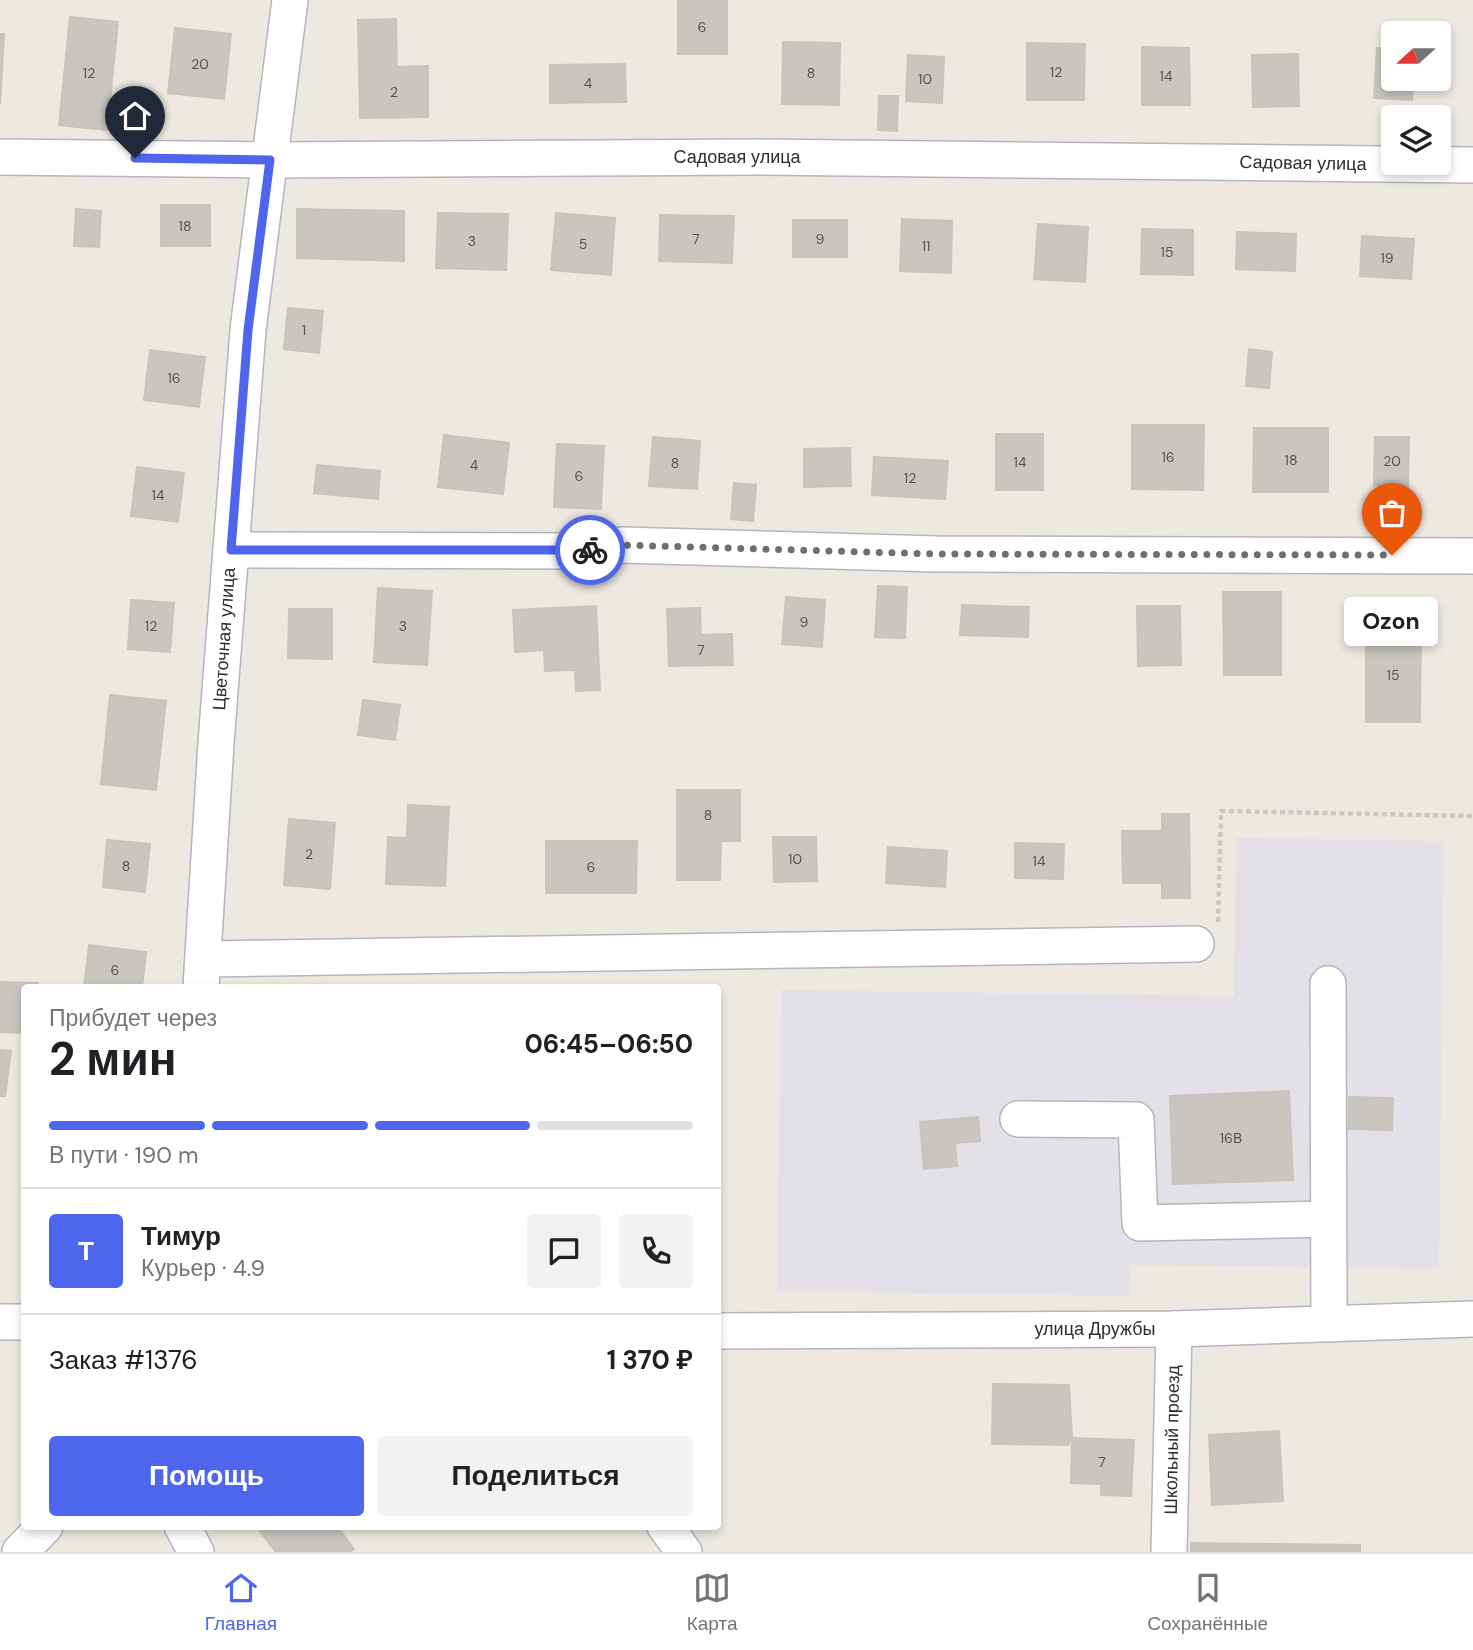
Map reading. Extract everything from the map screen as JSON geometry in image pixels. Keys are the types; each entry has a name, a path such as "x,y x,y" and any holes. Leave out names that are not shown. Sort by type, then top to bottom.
{"street":[{"name":"Цветочная улица","path":"202,973 248,330 290,0"},
{"name":"Садовая улица","path":"0,157 270,160 758,157 1473,164"},
{"path":"231,550 584,551 622,545 950,554 1473,556"},
{"path":"202,973 1196,944"},
{"path":"1328,984 1329,1323"},
{"path":"1018,1119 1136,1120 1140,1223 1328,1219"},
{"name":"улица Дружбы","path":"721,1331 1174,1329 1473,1319"},
{"path":"0,1322 21,1322"},
{"name":"Школьный проезд","path":"1169,1552 1174,1329"},
{"path":"20,1552 41,1530"},
{"path":"185,1530 196,1552"},
{"path":"668,1530 684,1552"}],"path":[{"path":"1196,944 1218,928 1222,811 1473,817"}],"shaded area":[{"path":"1236,838 1444,841 1439,1269 1131,1265 1130,1296 777,1291 781,990 1234,996"},
{"path":"221,981 450,984 221,984"}],"building":[{"path":"678,0 727,0 727,54 678,54"},
{"path":"70,17 118,22 107,130 59,125"},
{"path":"396,19 397,67 428,66 428,117 360,118 358,20"},
{"path":"175,28 231,34 224,99 168,93"},
{"path":"0,34 4,34 0,104"},
{"path":"783,42 840,43 839,105 782,104"},
{"path":"1027,43 1085,44 1084,100 1027,100"},
{"path":"1142,47 1189,48 1190,105 1142,105"},
{"path":"1377,48 1381,48 1381,91 1412,91 1412,100 1374,98"},
{"path":"1298,54 1299,106 1253,107 1252,55"},
{"path":"908,55 944,57 942,103 906,101"},
{"path":"625,64 626,102 550,103 550,65"},
{"path":"879,96 898,96 897,131 878,130"},
{"path":"161,205 210,205 210,246 161,246"},
{"path":"76,209 101,211 99,247 74,246"},
{"path":"297,209 404,211 404,261 297,258"},
{"path":"438,213 508,214 506,270 436,268"},
{"path":"556,213 615,218 611,275 551,270"},
{"path":"660,215 734,216 732,263 659,261"},
{"path":"902,219 952,221 951,273 900,271"},
{"path":"793,220 847,220 847,257 793,257"},
{"path":"1038,224 1088,227 1085,282 1034,279"},
{"path":"1142,229 1193,230 1193,275 1141,274"},
{"path":"1237,232 1296,234 1295,271 1236,269"},
{"path":"1362,236 1414,239 1411,279 1360,276"},
{"path":"288,308 323,311 319,353 284,349"},
{"path":"1249,349 1272,352 1269,388 1246,386"},
{"path":"150,350 205,357 199,407 144,400"},
{"path":"1132,425 1204,425 1203,490 1132,489"},
{"path":"1254,428 1328,428 1328,492 1253,492"},
{"path":"996,434 1043,434 1043,490 996,490"},
{"path":"444,435 509,443 503,494 438,487"},
{"path":"653,437 700,441 697,489 649,486"},
{"path":"1375,437 1409,437 1408,486 1374,485"},
{"path":"557,444 604,446 601,509 554,507"},
{"path":"850,448 851,486 804,487 804,449"},
{"path":"874,457 948,461 945,499 872,495"},
{"path":"317,465 380,471 378,499 314,493"},
{"path":"137,467 184,473 178,522 131,516"},
{"path":"734,483 756,485 753,521 731,519"},
{"path":"878,586 907,587 905,638 875,637"},
{"path":"378,588 432,591 427,665 374,662"},
{"path":"1223,592 1281,592 1281,675 1224,675"},
{"path":"786,597 825,600 822,647 782,644"},
{"path":"131,600 174,603 170,652 128,649"},
{"path":"962,605 1029,607 1028,637 960,635"},
{"path":"596,606 600,690 576,691 575,670 545,671 544,650 515,652 513,610"},
{"path":"1137,606 1180,606 1181,665 1138,666"},
{"path":"700,608 701,635 732,634 733,665 669,666 667,609"},
{"path":"289,609 332,609 332,659 288,658"},
{"path":"1366,627 1421,628 1420,722 1366,722"},
{"path":"110,695 166,701 156,790 101,784"},
{"path":"363,700 400,705 395,740 358,735"},
{"path":"677,790 740,790 740,841 721,841 720,880 677,880"},
{"path":"408,805 449,807 445,886 386,884 388,837 407,838"},
{"path":"1162,814 1189,814 1190,898 1162,898 1162,883 1123,883 1122,831 1162,831"},
{"path":"289,819 335,823 330,889 284,885"},
{"path":"773,837 816,837 817,881 774,882"},
{"path":"107,840 150,844 145,892 103,887"},
{"path":"546,841 637,841 636,893 546,893"},
{"path":"1015,843 1064,844 1063,879 1015,878"},
{"path":"888,847 947,851 945,887 886,883"},
{"path":"89,945 146,952 142,984 84,984"},
{"path":"0,982 38,983 21,984 21,1033 0,1032"},
{"path":"0,1050 11,1051 5,1096 0,1096"},
{"path":"1289,1091 1293,1180 1173,1184 1170,1096"},
{"path":"1349,1097 1393,1098 1392,1130 1349,1129"},
{"path":"978,1117 980,1141 955,1143 957,1166 924,1169 920,1122"},
{"path":"993,1384 1069,1385 1072,1438 1068,1445 992,1444"},
{"path":"1279,1431 1283,1501 1212,1505 1209,1435"},
{"path":"1072,1438 1134,1440 1131,1496 1101,1495 1101,1484 1071,1483"},
{"path":"259,1530 340,1530 354,1549 350,1552 276,1552"},
{"path":"1191,1543 1360,1545 1360,1552 1191,1552"}],"way so far":[{"path":"590,550 622,545 936,554 1392,555"}],"place":[{"name":"Ozon","path":"1392,555"}],"route":[{"path":"135,158 270,160 248,330 231,550 590,550"}]}
